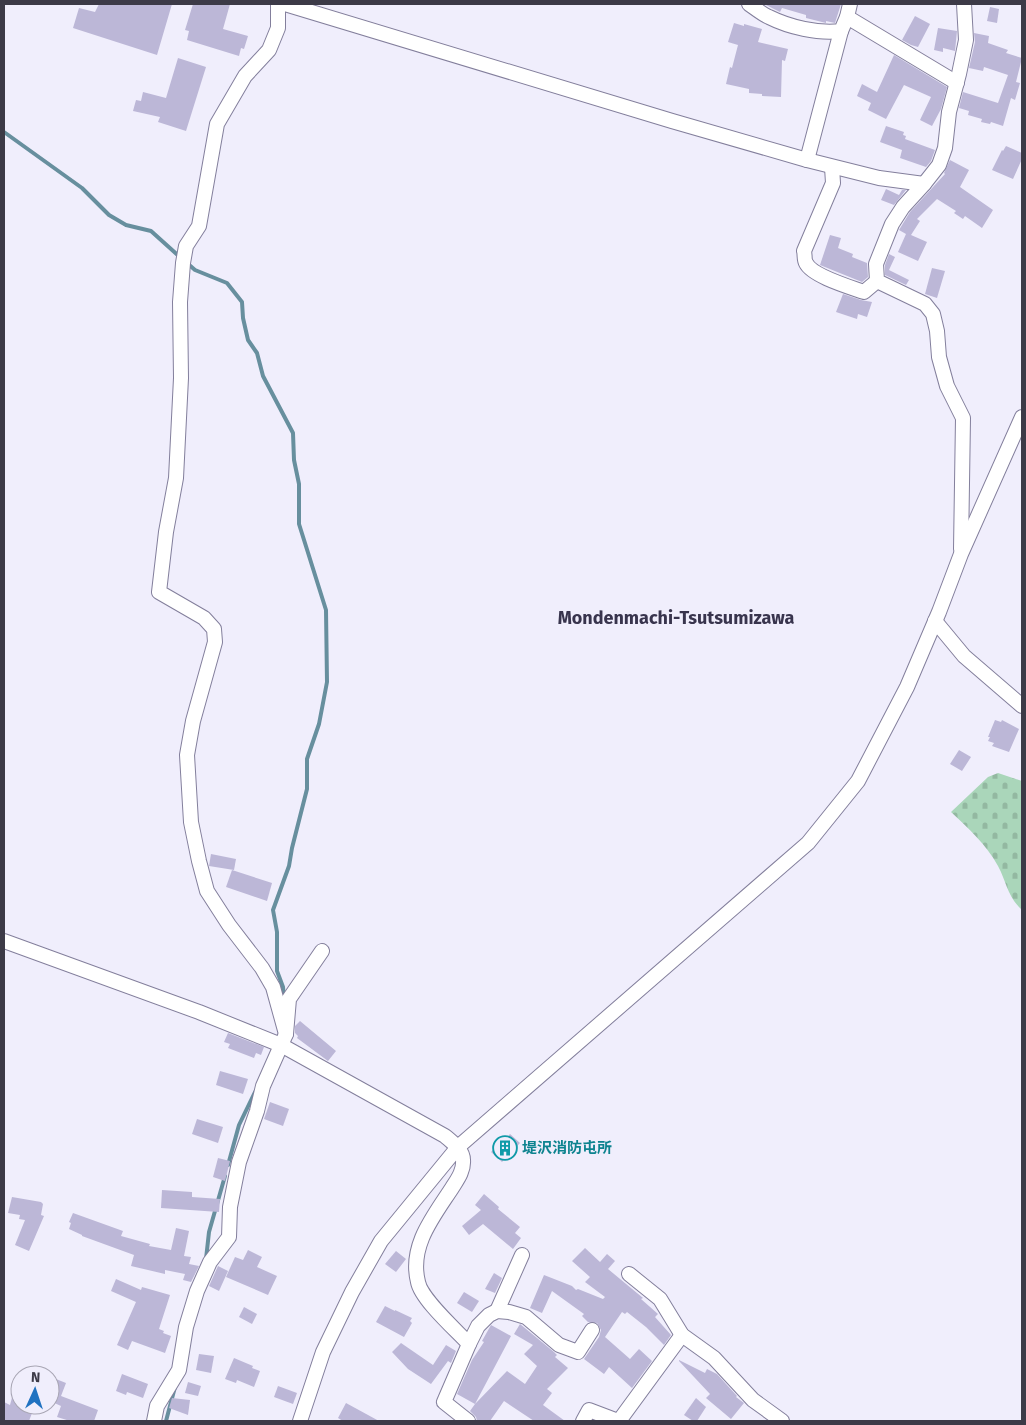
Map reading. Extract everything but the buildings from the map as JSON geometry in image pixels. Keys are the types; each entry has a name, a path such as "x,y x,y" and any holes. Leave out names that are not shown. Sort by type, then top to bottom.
{"street":[{"path":"278,4 278,28 269,50 245,76 217,124 198,226 186,246 180,302 181,378 176,478 166,532 159,592 204,618 214,629 215,642 193,721 187,755 191,822 198,861 207,891 228,925 262,968 273,987 284,1039"},
{"path":"285,4 807,160 879,178 924,184"},
{"path":"749,4 768,17 796,27 807,30 841,31"},
{"path":"877,281 876,264 892,224 903,207 939,165 945,148 949,112 966,40 964,4"},
{"path":"807,160 841,31 849,10 957,83"},
{"path":"832,167 833,183 804,251 806,263 814,271 833,281 864,292 877,281"},
{"path":"877,281 925,304 933,314 938,331 939,356 947,386 963,418 961,554"},
{"path":"300,1421 322,1352 352,1292 381,1241 458,1147 808,843 858,781 907,687 961,554 1022,417"},
{"path":"935,621 964,656 1022,706"},
{"path":"4,941 199,1012 284,1039 446,1136 458,1147 463,1160 460,1175 421,1236 416,1264 418,1284 424,1296 469,1344"},
{"path":"154,1421 157,1406 179,1370 186,1327 197,1291 210,1262 229,1237 230,1206 239,1162 257,1111 263,1086 284,1039 289,999 322,951"},
{"path":"497,1311 522,1255"},
{"path":"629,1274 660,1299 682,1336 714,1358 753,1400 782,1421"},
{"path":"468,1421 444,1402 478,1326 489,1315 497,1311 526,1317 559,1345 578,1352 592,1330"},
{"path":"583,1421 589,1410 619,1421 682,1336"}],"green space":[{"path":"998,773 1022,781 1022,910 1010,894 998,866 988,851 977,837 951,812 988,777"}],"waterway":[{"path":"4,132 82,188 109,215 126,225 151,231 181,258"},
{"path":"187,263 195,270 227,283 242,302 243,318 248,340 257,353 263,376 293,433 294,460 299,484 299,524 326,610 327,682 319,724 307,759 307,789 289,866 273,910 277,932 277,971 283,987 284,999"},
{"path":"228,1165 239,1125 255,1092"},
{"path":"206,1259 209,1232 225,1176"},
{"path":"166,1421 175,1387"}],"place":[{"name":"堤沢消防屯所","path":"505,1148"}],"district":[{"name":"Mondenmachi-Tsutsumizawa","path":"676,618"}]}
